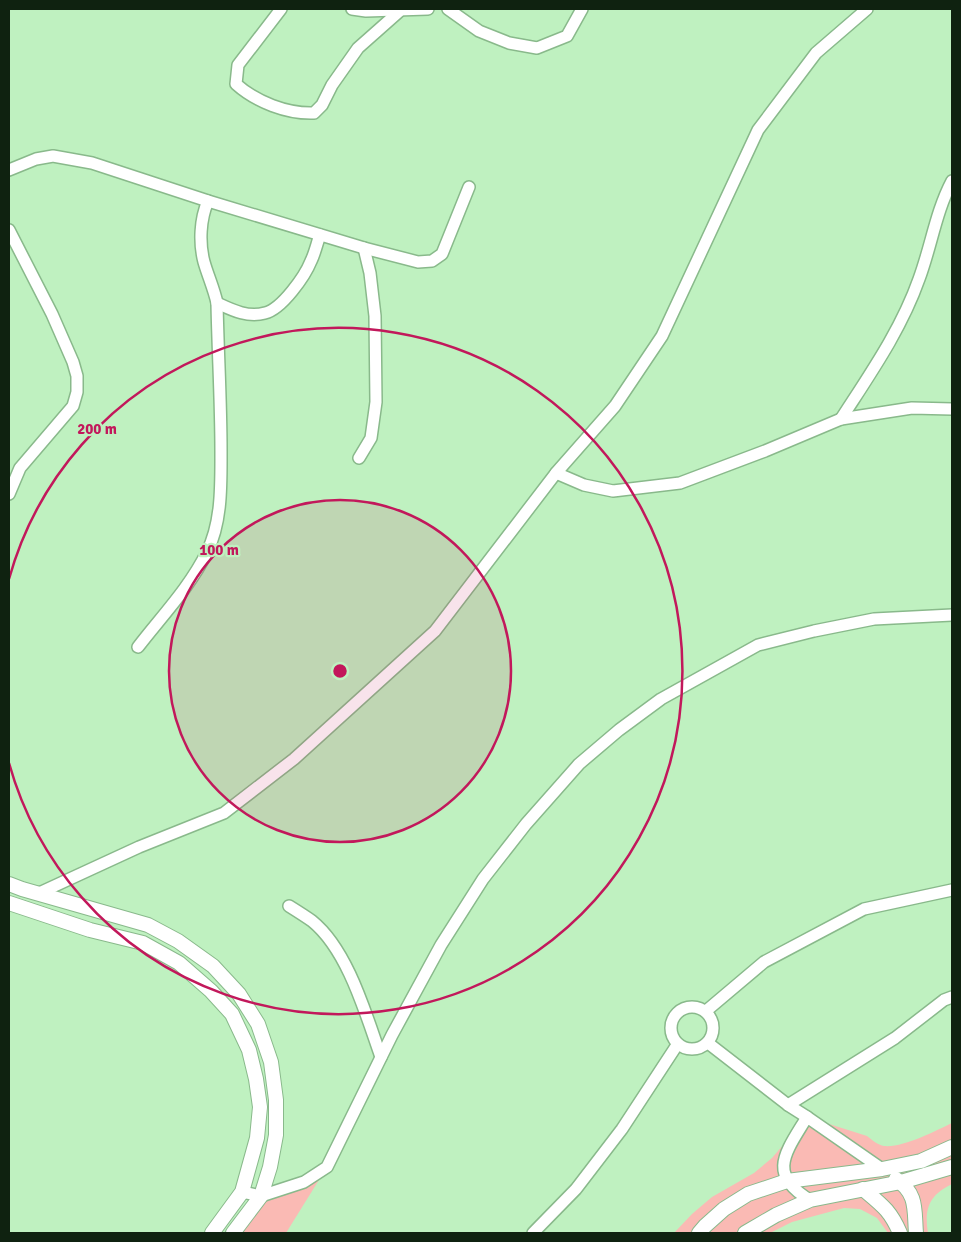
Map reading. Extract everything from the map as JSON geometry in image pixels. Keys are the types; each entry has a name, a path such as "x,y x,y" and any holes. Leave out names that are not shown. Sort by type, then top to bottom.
{"street":[{"path":"281,9 238,65 236,84 256,99 303,113 314,113 322,105 332,85 358,48 402,10"},
{"path":"352,9 366,11 428,9"},
{"path":"448,9 479,30 494,37 509,43 537,48 567,36 582,9"},
{"path":"37,894 139,847 224,813 294,758 435,631 556,473 615,406 662,336 758,130 816,53 867,9"},
{"path":"9,170 36,159 52,156 92,163 208,201 364,248 418,262 432,261 442,254 469,187"},
{"path":"842,419 896,332 919,279 944,195 952,181"},
{"path":"138,647 193,577 208,552 218,515 221,491 221,408 216,303 214,290 203,260 201,234 203,213 208,201"},
{"path":"9,230 52,314 73,362 77,376 77,392 73,406 20,468 9,494"},
{"path":"216,303 240,314 266,313 276,307 299,282 311,262 320,235"},
{"path":"359,458 371,438 376,402 375,316 370,273 364,248"},
{"path":"556,473 584,485 613,491 680,484 842,419 912,408 952,409"},
{"path":"242,1192 260,1196 304,1182 327,1167 381,1057 440,945 482,879 526,824 579,764 619,730 661,698 758,645 874,619 952,615"},
{"path":"9,884 37,894 148,925 178,941 213,966 239,994 258,1024 271,1062 276,1100 276,1135 270,1167 260,1196 233,1233"},
{"path":"706,1011 764,962 864,909 952,890"},
{"path":"9,903 90,930 143,943 179,963 211,991 232,1014 249,1050 260,1107 257,1138 242,1192 212,1233"},
{"path":"289,906 313,922 338,950 357,990 381,1057"},
{"path":"788,1105 895,1038 944,1000 952,997"},
{"path":"693,1006 706,1011 712,1020 713,1032 708,1043 693,1050 677,1045 670,1033 671,1020 680,1009 693,1006"},
{"path":"708,1043 788,1105 901,1182 914,1200 916,1233"},
{"path":"532,1233 576,1189 622,1129 677,1045"},
{"path":"807,1117 788,1149 783,1167 787,1181 798,1193 810,1200"},
{"path":"699,1233 724,1210 748,1194 787,1181 882,1169 921,1161 952,1147"},
{"path":"746,1233 776,1215 810,1200 901,1182 952,1166"},
{"path":"863,1189 894,1218 900,1233"},
{"path":"894,1218 915,1214"}],"shaded area":[{"path":"807,1117 867,1136 884,1146 909,1142 952,1123 952,1184 938,1193 930,1204 927,1217 928,1233 888,1233 877,1218 860,1209 844,1208 792,1222 770,1233 674,1233 712,1197 754,1173 772,1158"},
{"path":"327,1167 286,1233 233,1233 261,1196"}]}
